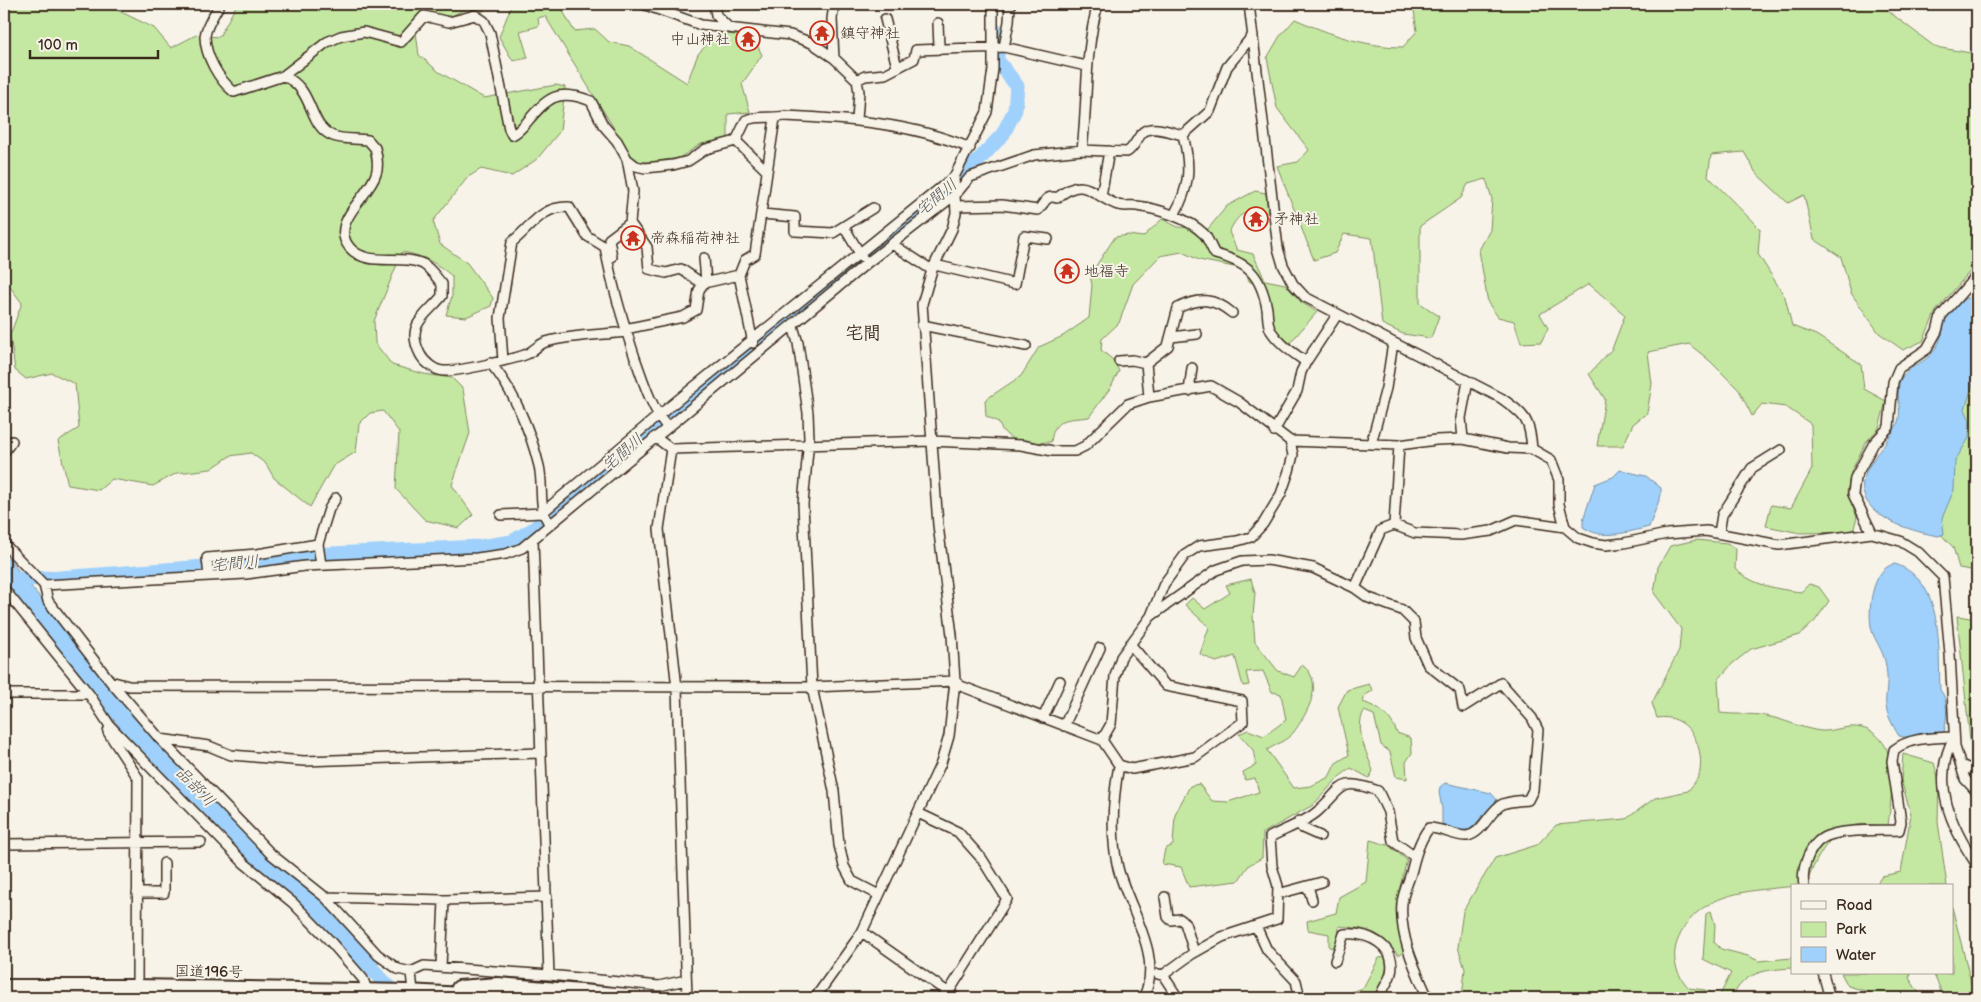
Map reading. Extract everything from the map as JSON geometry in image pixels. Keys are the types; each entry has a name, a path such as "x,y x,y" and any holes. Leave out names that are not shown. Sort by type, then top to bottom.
{"highway":[{"name":"国道196号","path":"410,992 498,985 652,998"},
{"name":"国道196号","path":"4,987 137,987 369,995 385,991 519,998"}],"street":[{"path":"220,4 205,35 208,51 224,84 234,92 283,76 327,42 341,36 364,32 401,42 424,16 449,22 475,15 484,21 490,33 510,133 512,135 519,131 543,103 552,96 577,96 591,101 603,125 617,141 627,158 636,166 645,168 673,165 688,161 706,149 736,141 746,120 756,116 857,120 944,136 970,148"},
{"path":"643,4 701,25 790,34 812,43 834,58 857,80 859,92 857,120"},
{"path":"714,4 716,15 729,28"},
{"path":"834,4 832,19 834,58"},
{"path":"993,4 998,47"},
{"path":"44,585 209,576 321,565 477,558 506,554 522,548 533,540 546,519 662,421 863,257 954,177 987,112 993,69 998,47 1009,22 1010,4"},
{"path":"1082,150 1086,124 1086,66 1098,4"},
{"path":"1249,4 1274,220 1282,265 1293,284 1305,297 1337,315 1501,398 1518,410 1530,426 1532,449"},
{"path":"886,20 897,67"},
{"path":"938,23 939,48"},
{"path":"1183,135 1210,111 1227,67 1253,35"},
{"path":"857,80 865,76 885,74 914,59 916,50 939,48 998,47 1086,66"},
{"path":"283,76 295,80 304,91 321,128 332,136 343,139 368,140 375,148 376,174 369,188 348,216 343,230 344,237 346,244 354,253 364,258 411,260 425,265 442,284 442,296 420,317 415,331 416,346 422,358 433,367 444,371 503,361 527,354 545,342 626,330 683,317 696,310 698,295 704,283 704,258"},
{"path":"755,346 739,275 745,260 755,254 775,118"},
{"path":"501,515 546,519 655,437 662,421 755,346 793,326 863,257 892,244 956,194 970,177 1034,155 1082,150 1127,152 1143,132 1151,128 1183,135"},
{"path":"1174,215 1184,198 1188,182 1188,157 1183,135"},
{"path":"736,141 767,171"},
{"path":"1101,196 1109,151"},
{"path":"627,158 633,191 630,223 647,247 649,269 666,273 681,269 704,283 739,275"},
{"path":"815,998 862,932 941,763 949,736 955,681 952,635 938,525 922,325 922,304 933,268 952,229 956,206 954,177"},
{"path":"956,206 1002,205 1038,210 1046,198 1052,196 1057,198 1074,186 1080,186 1122,206 1136,206 1174,215 1205,235 1208,244 1215,254 1236,259 1251,270 1264,299 1271,331 1288,349 1306,362"},
{"path":"503,361 500,318 512,242 530,227 538,215 558,206 569,207 587,236 605,247 609,272 626,330 662,421"},
{"path":"762,214 795,217 795,231 833,233 873,208"},
{"path":"609,272 614,266 609,239 630,223"},
{"path":"844,227 863,257"},
{"path":"892,244 933,268 1016,284 1024,236 1048,239"},
{"path":"1872,534 1853,494 1856,478 1864,459 1889,427 1893,382 1899,368 1927,349 1937,331 1941,316 1977,275"},
{"path":"1119,361 1132,360 1146,363 1168,346 1178,308 1193,301 1204,299 1215,302 1232,313"},
{"path":"1274,431 1297,391 1301,372 1306,362 1337,315"},
{"path":"922,325 1026,346"},
{"path":"793,326 804,379 809,445 803,504 812,687 834,791 839,845 844,866 852,881 879,895"},
{"path":"1171,337 1197,334"},
{"path":"1371,444 1386,388 1393,343"},
{"path":"490,363 503,378 530,437 540,468 546,519"},
{"path":"1146,363 1149,397"},
{"path":"1189,391 1192,368"},
{"path":"1463,440 1461,418 1468,381"},
{"path":"655,437 671,449 931,441 1021,445 1053,451 1076,450 1085,446 1128,404 1149,397 1211,386 1221,390 1290,441 1399,445 1436,440 1463,440 1508,448 1532,449 1551,460 1559,480 1559,504 1565,527"},
{"path":"4,452 12,441"},
{"path":"1102,740 1111,724 1115,676 1121,657 1151,616 1164,584 1185,555 1199,546 1237,541 1251,537 1264,524 1284,487 1293,455 1290,441"},
{"path":"1394,525 1399,445"},
{"path":"671,449 659,529 677,688 687,998"},
{"path":"1719,533 1722,515 1752,468 1781,450"},
{"path":"321,565 318,544 329,509 336,498"},
{"path":"1355,588 1381,530 1394,525 1415,533 1461,535 1491,531 1516,520 1565,527 1578,538 1606,545 1667,534 1706,531 1779,544 1872,534 1900,541 1918,552 1943,577 1950,654 1954,737 1965,779 1977,792"},
{"path":"533,540 540,753 548,897 549,975"},
{"path":"4,544 44,585 48,601 110,681 160,739 271,854 326,896 378,955 398,969 411,972 424,966 441,967 660,986 686,980"},
{"path":"209,576 207,558 256,554 318,544"},
{"path":"1151,616 1216,570 1242,561 1268,560 1313,568 1355,588 1369,598 1402,610 1414,622 1416,638 1428,665 1460,690 1463,707 1501,683 1532,718 1538,730 1533,790 1528,800 1504,803 1494,809 1476,832 1467,836 1440,828 1429,828 1422,837 1402,901 1402,923 1413,966 1428,998"},
{"path":"4,590 90,694 110,726 244,863 293,904 330,941 363,979 369,995"},
{"path":"110,681 129,686 677,688 812,687 955,681 961,686 1102,740 1119,765 1132,769 1195,756 1243,722 1242,701 1166,686 1130,644"},
{"path":"1064,726 1100,648"},
{"path":"1043,718 1060,681"},
{"path":"4,694 90,694"},
{"path":"110,726 108,732 138,778 137,987"},
{"path":"1954,737 1946,752 1942,787 1949,815 1966,849 1977,865"},
{"path":"1804,884 1802,876 1807,857 1817,844 1828,835 1899,830 1902,822 1892,761 1894,750 1904,742 1954,737"},
{"path":"160,739 209,746 231,755 304,761 540,753"},
{"path":"1960,764 1977,772"},
{"path":"1119,765 1114,797 1114,837 1118,868 1138,916 1150,974 1148,988 1143,998"},
{"path":"1150,974 1163,975 1194,952 1222,937 1277,919 1278,894 1272,866 1270,837 1318,812 1340,787 1351,785 1367,787 1378,792 1384,802 1393,841 1415,857"},
{"path":"862,932 952,996 1007,900 982,859 958,832 918,812"},
{"path":"1299,821 1302,828 1320,836"},
{"path":"4,844 202,842"},
{"path":"137,893 164,893 164,862"},
{"path":"1278,894 1322,882"},
{"path":"1308,886 1312,900"},
{"path":"326,896 444,900 548,897"},
{"path":"1165,897 1168,917 1171,920 1180,920 1186,923 1194,952"},
{"path":"441,967 444,900"},
{"path":"1256,926 1267,950 1296,981 1300,998"},
{"path":"1335,961 1344,934 1362,935 1381,943 1390,959 1392,970 1380,998"},
{"path":"410,992 411,972"},
{"path":"1824,974 1829,995"},
{"path":"1163,975 1178,998"}],"green space":[{"path":"4,4 46,4 57,9 62,4 111,4 115,9 154,28 171,48 196,35 219,37 237,4 485,4 483,12 467,8 450,17 424,11 416,32 419,55 439,72 484,98 556,85 565,87 560,131 537,159 512,176 481,169 468,177 433,221 440,244 467,263 493,298 491,306 466,317 446,315 452,296 452,276 429,260 402,252 374,321 375,343 392,365 424,374 452,378 463,389 470,433 452,485 473,515 459,528 425,520 396,489 399,432 383,411 370,413 359,424 356,452 333,466 310,507 274,478 266,464 251,453 230,456 211,469 177,473 153,486 112,479 99,490 68,485 58,441 79,428 75,384 52,373 26,379 15,370 10,335 22,303 8,284 4,284"},
{"path":"512,4 559,4 574,31 595,29 609,42 629,46 687,83 698,54 718,33 753,37 762,55 742,84 750,112 728,114 728,139 701,144 679,158 650,162 634,161 545,16 538,18 539,26 520,31 528,58 513,61 499,37"},
{"path":"1413,4 1879,4 1935,47 1977,54 1977,263 1936,311 1923,341 1903,350 1879,333 1851,293 1841,257 1814,239 1804,195 1788,203 1756,173 1744,152 1711,155 1708,176 1760,229 1758,254 1785,297 1792,326 1816,335 1861,364 1864,389 1886,401 1879,428 1866,442 1851,472 1847,492 1857,517 1853,532 1800,533 1766,526 1771,505 1791,508 1812,469 1811,424 1786,407 1762,404 1752,416 1739,390 1710,361 1689,344 1648,352 1652,384 1647,413 1633,424 1623,446 1597,446 1605,399 1589,374 1612,349 1625,315 1589,284 1540,314 1548,328 1541,342 1521,343 1514,321 1498,317 1488,303 1479,250 1490,230 1492,199 1486,179 1468,184 1461,198 1420,226 1420,303 1439,316 1431,338 1403,334 1382,324 1372,238 1344,234 1335,253 1314,260 1277,166 1298,162 1309,150 1277,108 1267,58 1280,36 1295,19 1348,39 1375,45 1403,47 1417,31"},
{"path":"1255,191 1266,193 1268,213 1248,212 1236,220 1229,232 1237,250 1253,254 1265,280 1285,284 1301,302 1317,312 1289,344 1275,330 1264,290 1249,281 1244,269 1199,260 1182,252 1160,256 1133,284 1119,323 1102,339 1101,350 1113,360 1119,371 1111,387 1089,417 1063,421 1055,428 1051,442 1035,443 1013,439 1002,430 998,422 986,416 985,400 1021,376 1039,347 1063,336 1089,318 1092,285 1090,275 1115,237 1128,235 1143,237 1162,219 1178,227 1208,229 1227,206"},
{"path":"1977,343 1977,571 1959,568 1953,547 1926,519"},
{"path":"1696,540 1727,543 1736,549 1735,569 1758,583 1801,592 1809,584 1819,587 1829,601 1815,621 1800,635 1751,649 1732,664 1718,680 1720,713 1766,716 1821,731 1856,727 1875,734 1884,744 1892,770 1888,826 1868,824 1846,828 1830,840 1824,848 1806,884 1791,884 1791,887 1731,895 1714,901 1699,911 1687,924 1677,942 1675,961 1681,978 1689,988 1705,990 1719,997 1731,973 1703,959 1706,914 1711,911 1715,925 1714,942 1721,949 1759,961 1791,958 1791,968 1764,971 1749,977 1737,989 1732,998 1462,998 1465,969 1458,947 1463,911 1495,858 1537,845 1556,825 1626,819 1655,798 1688,791 1698,776 1701,760 1696,741 1691,732 1677,720 1657,718 1652,703 1679,650 1681,629 1654,593 1658,567 1670,546"},
{"path":"1251,579 1255,593 1253,616 1255,642 1278,671 1294,677 1302,665 1309,672 1313,680 1312,698 1304,717 1288,738 1267,750 1294,788 1311,786 1329,777 1336,763 1349,755 1338,707 1347,690 1369,684 1373,691 1365,695 1363,702 1384,713 1392,722 1397,733 1411,738 1412,753 1406,762 1407,779 1396,777 1390,752 1381,745 1374,715 1364,711 1360,726 1365,749 1373,771 1369,778 1351,768 1339,777 1313,805 1263,833 1262,858 1249,865 1238,881 1189,887 1181,867 1162,864 1165,849 1173,845 1175,814 1190,786 1199,784 1212,801 1228,802 1259,792 1255,778 1245,780 1243,772 1256,765 1253,750 1239,734 1248,730 1264,736 1286,720 1281,694 1272,692 1263,671 1246,672 1249,685 1243,686 1235,656 1216,662 1200,654 1209,627 1185,605 1192,598 1205,609 1230,593 1226,585"},
{"path":"1957,616 1977,619 1977,761 1972,759"},
{"path":"1903,754 1934,763 1939,780 1938,822 1947,884 1876,884 1882,876 1901,872 1911,814 1901,780"},
{"path":"1370,840 1388,845 1407,860 1397,906 1398,926 1405,952 1398,955 1385,940 1372,932 1358,928 1339,926 1338,949 1329,947 1329,934 1308,930 1307,921 1336,913 1339,897 1366,882"},
{"path":"1954,915 1976,998 1941,998 1940,988 1933,974 1954,974"},
{"path":"1388,957 1387,998 1336,998 1363,988 1379,958"},
{"path":"1842,974 1911,974 1909,978 1922,998 1868,998 1869,992 1848,986"}],"water":[{"path":"1966,298 1977,298 1977,371 1965,409 1970,421 1969,438 1955,461 1954,490 1942,518 1944,534 1938,536 1907,528 1885,518 1876,511 1864,495 1864,476 1898,422 1899,382 1905,373 1931,355 1939,343 1947,317"},
{"path":"1620,470 1646,476 1661,488 1661,495 1649,527 1615,534 1598,534 1590,531 1583,527 1583,520 1595,484 1613,477"},
{"path":"4,553 81,648 292,874 333,911 379,963 359,968 243,858 142,754 4,588"},
{"path":"1895,564 1911,573 1923,585 1931,600 1936,618 1940,690 1945,699 1946,716 1944,732 1934,736 1916,738 1899,736 1886,707 1886,666 1873,634 1870,616 1872,593 1880,574 1887,567"},
{"path":"1445,783 1491,793 1497,800 1471,829 1452,828 1442,824 1439,792 1440,787"}],"waterway":[{"name":"宅間川","path":"19,579 60,578 231,565 311,555 480,547 512,542 534,529 655,425 804,309 963,177 1003,134 1015,110 1017,86 997,60 997,32"},
{"name":"品部川","path":"355,951 399,998"}],"place":[{"name":"鎮守神社","path":"822,33"},
{"name":"中山神社","path":"748,39"},
{"name":"矛神社","path":"1256,219"},
{"name":"帝森稲荷神社","path":"633,238"},
{"name":"地福寺","path":"1067,271"}],"district":[{"name":"宅間","path":"863,333"}]}
